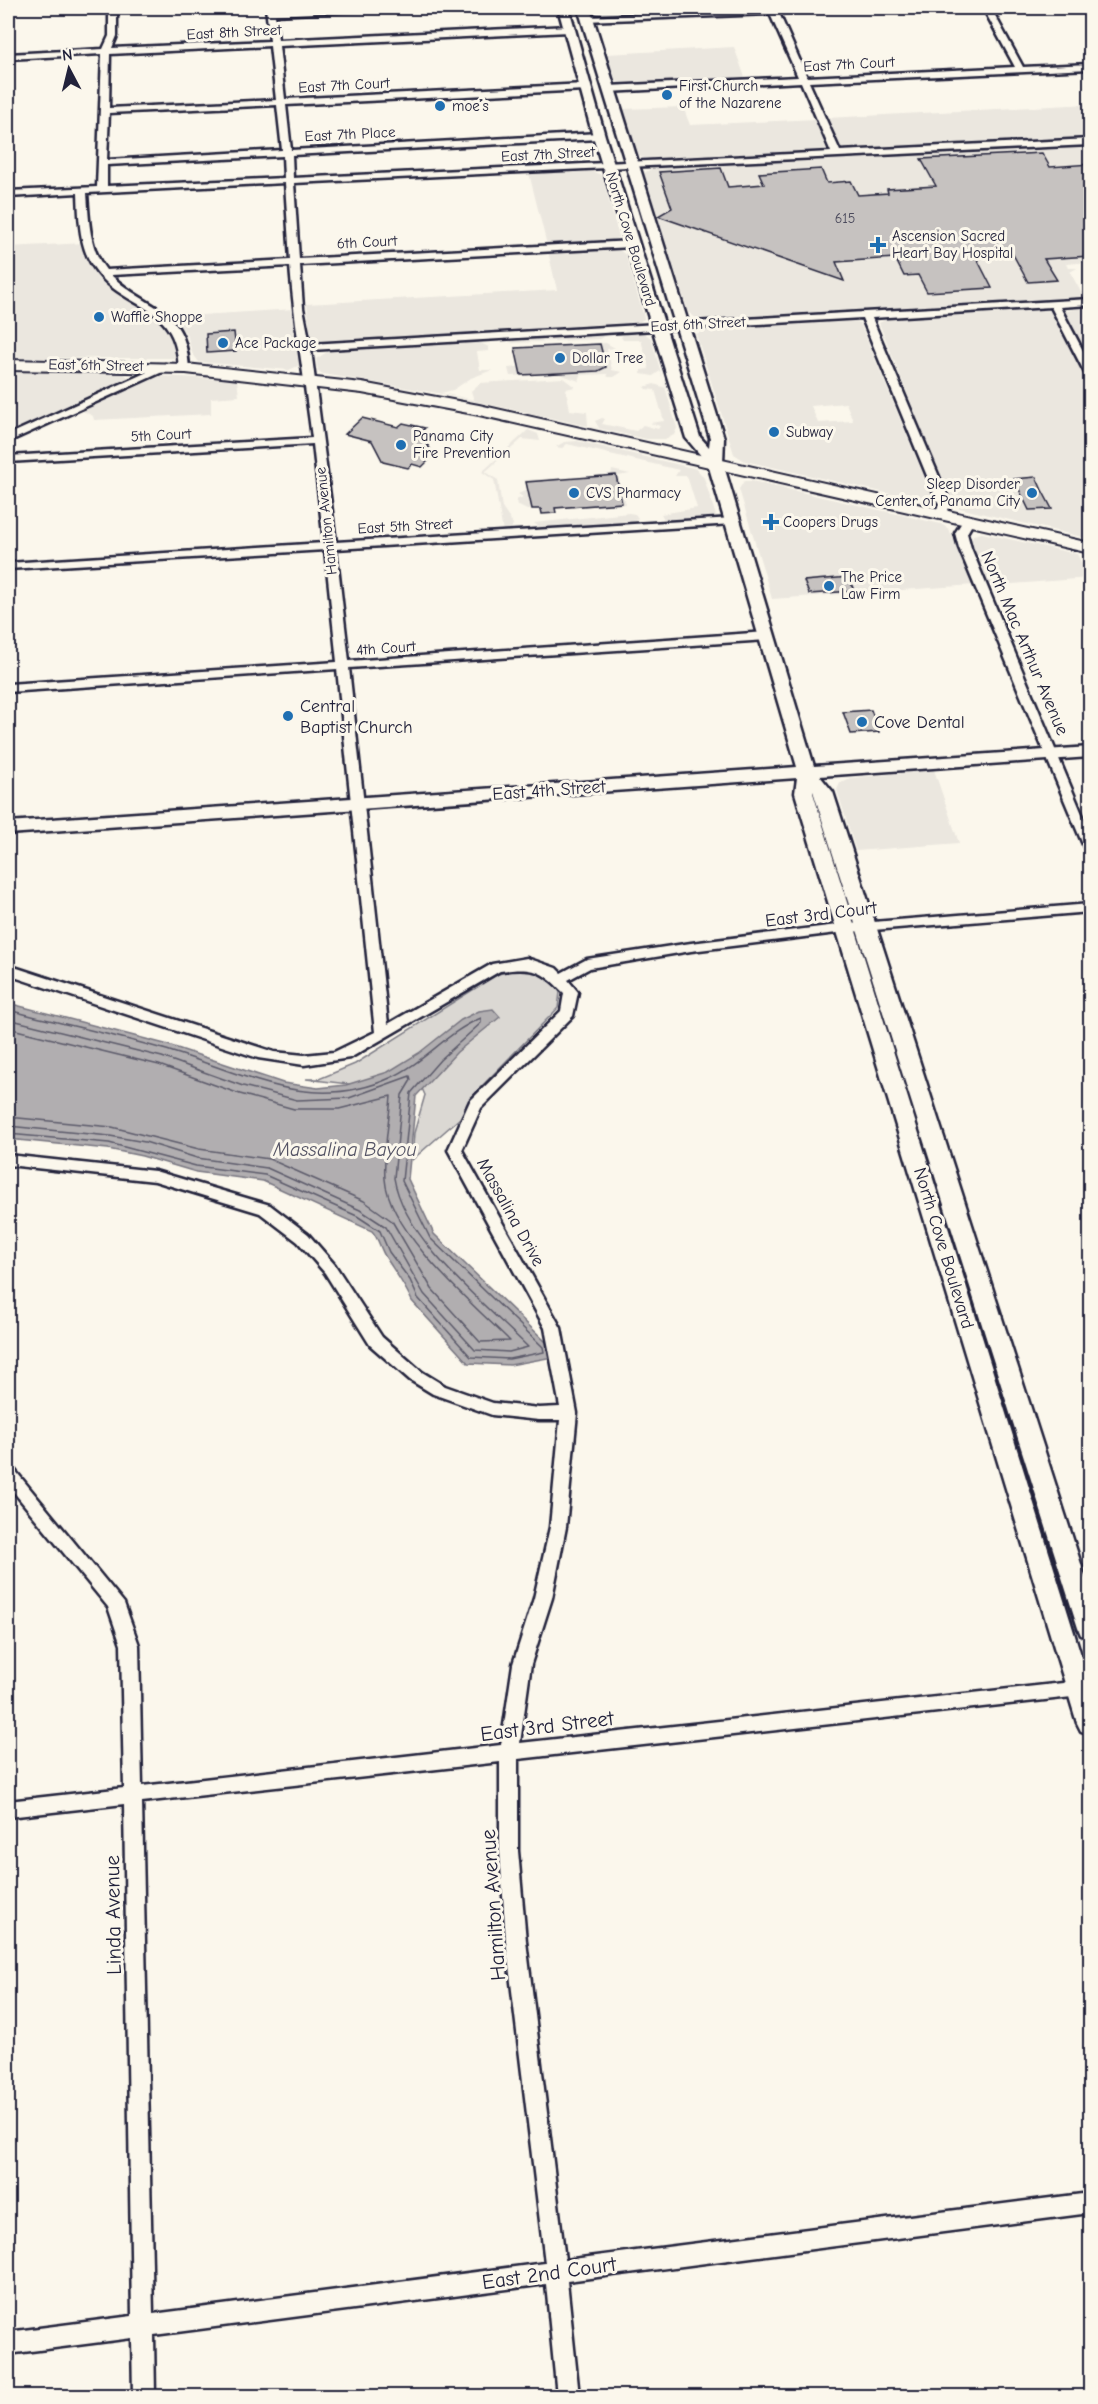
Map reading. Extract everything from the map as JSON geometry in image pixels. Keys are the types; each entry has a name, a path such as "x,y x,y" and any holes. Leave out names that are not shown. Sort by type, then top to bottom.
{"main road":[{"name":"East 6th Street","path":"8,365 184,368 309,380 447,403 1090,548"}],"street":[{"path":"102,189 106,52 113,36 113,8"},
{"path":"271,10 374,8"},
{"name":"North Cove Boulevard","path":"563,8 599,136 693,438 715,463"},
{"path":"572,8 580,17 586,13 846,8"},
{"path":"987,8 1020,69"},
{"path":"773,9 837,155"},
{"name":"Hamilton Avenue","path":"271,10 290,180 297,261 298,308 306,347 317,441 382,1034"},
{"name":"North Cove Boulevard","path":"586,13 717,438 715,463 807,772 824,792 1090,1628"},
{"path":"569,29 584,38 590,57 602,67"},
{"name":"East 8th Street","path":"8,56 569,29"},
{"name":"East 7th Court","path":"608,89 1090,66"},
{"path":"585,87 597,93 605,107 616,116"},
{"name":"East 7th Court","path":"104,111 585,87"},
{"name":"East 7th Place","path":"102,163 599,136"},
{"name":"East 7th Street","path":"8,194 609,167 1090,142"},
{"path":"82,190 86,238 103,273 176,328 184,345 184,368"},
{"name":"6th Court","path":"103,273 632,244"},
{"name":"East 6th Street","path":"306,347 1090,303"},
{"path":"1054,304 1090,373"},
{"path":"866,315 945,505 940,514"},
{"path":"8,439 165,367"},
{"name":"5th Court","path":"8,459 317,441"},
{"name":"East 5th Street","path":"8,566 733,521"},
{"name":"North Mac Arthur Avenue","path":"968,521 961,533 965,548 1090,847"},
{"name":"4th Court","path":"8,688 767,636"},
{"name":"East 4th Street","path":"8,828 1090,752"},
{"name":"North Cove Boulevard","path":"807,772 804,793 949,1262 1085,1687 1090,1722"},
{"name":"East 3rd Court","path":"560,979 587,963 691,946 846,928 1090,908"},
{"path":"8,970 263,1055 292,1061 322,1060 345,1055 497,967 527,963 551,971 560,979"},
{"name":"Massalina Drive","path":"560,979 572,992 568,1013 475,1105 455,1150 553,1328 569,1413"},
{"path":"8,1160 155,1176 265,1209 303,1238 330,1269 376,1341 416,1376 440,1390 492,1409 539,1414 569,1413"},
{"path":"949,1262 973,1260"},
{"name":"Hamilton Avenue","path":"568,2397 516,1941 509,1851 509,1754 522,1664 543,1598 558,1527 569,1413"},
{"name":"Linda Avenue","path":"8,1474 115,1603 129,1645 144,2397"},
{"name":"East 3rd Street","path":"8,1809 1085,1687"},
{"name":"East 2nd Court","path":"8,2343 1090,2203"}],"shaded area":[{"path":"592,8 666,8 668,13 605,16 596,14"},
{"path":"734,47 746,80 623,85 615,81 607,54"},
{"path":"1090,104 1090,138 845,151 841,149 827,118"},
{"path":"683,107 690,125 816,119 826,148 819,152 728,158 652,160 638,156 623,109"},
{"name":"Ascension Sacred Heart Bay Hospital","path":"1090,145 1090,262 1066,264 1068,268 1077,268 1070,272 1081,292 1090,294 1090,299 697,319 688,312 644,173 653,168"},
{"path":"590,171 602,175 619,237 611,241 547,245 529,173"},
{"path":"85,243 104,279 171,329 178,354 175,358 8,358 8,247"},
{"path":"607,248 619,250 626,255 644,319 639,322 311,343 307,304 557,290 548,251"},
{"path":"1090,307 1090,359 1064,311"},
{"path":"295,309 300,365 289,370 199,362 192,353 187,334 171,317"},
{"path":"1042,309 1050,311 1090,385 1090,539 959,508 952,499 924,435 879,323 889,318"},
{"path":"852,319 860,323 932,496 929,499 917,500 745,461 734,454 696,334 708,329","holes":["846,403 853,421 818,423 811,406"]},
{"path":"625,333 644,333 651,338 663,379 660,371 653,376 641,374 641,370 649,369 641,340 623,340 621,337"},
{"path":"601,334 603,337 509,342 512,339"},
{"path":"476,341 489,347 489,351 477,352 480,370 492,370 471,378 453,390 441,393 474,400 471,391 480,383 563,378 575,387 566,389 570,410 587,412 588,426 599,428 595,421 602,418 605,419 602,424 636,431 643,425 658,429 660,426 650,423 664,421 655,390 644,387 654,384 665,388 677,428 674,435 666,439 646,439 437,393 323,374 318,371 316,359 327,352 382,346"},
{"name":"Dollar Tree","path":"606,343 615,348 607,349 612,370 622,372 614,377 608,377 607,374 581,375 579,381 560,374 510,376 508,368 519,367 515,348"},
{"path":"8,372 123,373 129,378 8,435"},
{"path":"161,376 237,380 239,396 211,398 211,414 94,420 93,416 81,410"},
{"path":"528,430 538,434 540,441 522,439 485,472 498,480 502,508 513,524 511,529 503,532 494,480 482,472"},
{"path":"578,441 697,469 704,478 716,516 670,522 664,519 661,514 697,508 687,476 675,476 679,470 567,444 562,448 556,447 564,442"},
{"name":"CVS Pharmacy","path":"612,470 630,474 618,476 626,504 527,510 517,505 516,500 523,497 518,494 527,490 525,480 611,475"},
{"path":"744,481 941,524 949,529 974,585 772,599 739,489"},
{"path":"635,514 638,518 630,524 548,529 534,523"},
{"path":"982,533 1077,554 1089,578 988,586 971,541 973,535"},
{"path":"934,770 959,843 856,851 837,790 840,783 850,778"},
{"path":"515,970 535,973 556,986 560,992 558,1008 477,1091 460,1118 412,1160 414,1133 425,1095 419,1082 365,1086 306,1079 319,1079 355,1064 498,974"}],"water":[{"name":"Massalina Bayou","path":"8,1003 165,1044 283,1083 318,1088 346,1085 388,1072 419,1053 461,1020 479,1011 493,1009 500,1017 457,1052 416,1096 408,1179 434,1234 548,1344 553,1357 510,1365 468,1363 412,1301 372,1231 263,1181 196,1172 142,1156 108,1149 8,1139"}],"building":[{"name":"Ascension Sacred Heart Bay Hospital","path":"1042,153 1050,167 1090,164 1090,256 1044,259 1057,280 1028,282 1010,249 973,251 992,288 927,292 918,275 904,276 895,258 836,262 844,281 658,216 672,208 659,172 721,168 728,187 764,184 759,173 821,169 827,183 851,181 858,195 888,193 887,189 936,186 921,159"},
{"name":"Ace Package","path":"234,332 236,351 207,353 206,334"},
{"name":"Dollar Tree","path":"600,344 606,367 598,371 521,375 515,348"},
{"name":"Panama City Fire Prevention","path":"362,418 398,427 403,423 425,428 420,433 434,455 422,467 412,464 408,468 383,462 372,441 345,434"},
{"name":"CVS Pharmacy","path":"616,475 622,503 555,508 556,513 542,514 541,509 532,509 526,482"},
{"path":"1036,477 1052,509 1029,510 1014,479"},
{"name":"The Price Law Firm","path":"849,577 854,591 809,594 804,581"},
{"name":"Cove Dental","path":"871,710 879,732 851,734 843,712"}],"place":[{"name":"First Church of the Nazarene","path":"667,95"},
{"name":"moe´s","path":"440,106"},
{"name":"Ascension Sacred Heart Bay Hospital","path":"878,245"},
{"name":"Waffle Shoppe","path":"99,317"},
{"name":"Ace Package","path":"223,343"},
{"name":"Dollar Tree","path":"560,358"},
{"name":"Subway","path":"774,432"},
{"name":"Panama City Fire Prevention","path":"401,445"},
{"name":"CVS Pharmacy","path":"574,493"},
{"name":"Sleep Disorder Center of Panama City","path":"1032,493"},
{"name":"Coopers Drugs","path":"771,522"},
{"name":"The Price Law Firm","path":"829,586"},
{"name":"Central Baptist Church","path":"288,716"},
{"name":"Cove Dental","path":"862,722"}]}
